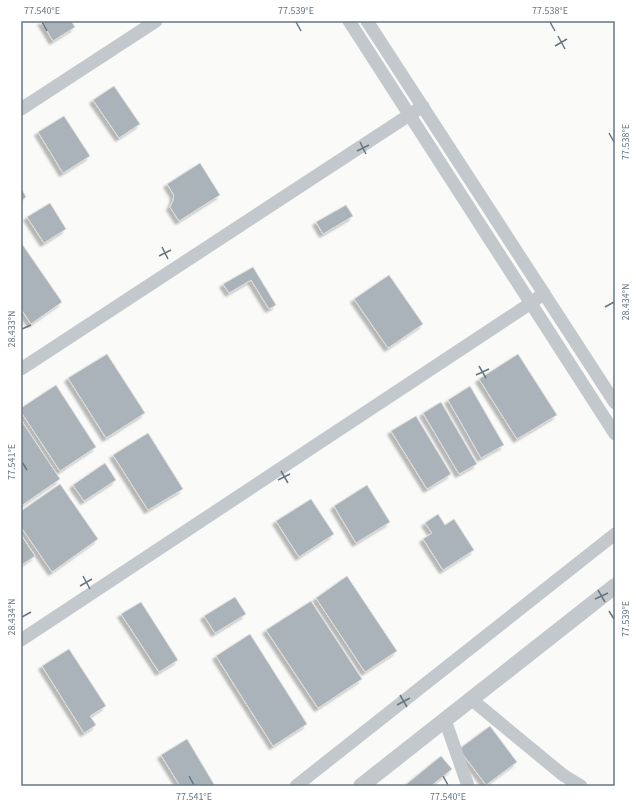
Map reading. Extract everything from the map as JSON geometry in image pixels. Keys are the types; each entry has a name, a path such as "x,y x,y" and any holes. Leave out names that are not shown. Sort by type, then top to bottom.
{"street":[{"path":"21,109 156,21"},
{"path":"349,21 615,434"},
{"path":"368,21 615,403"},
{"path":"21,369 423,106"},
{"path":"21,640 544,293"},
{"path":"296,786 615,534"},
{"path":"361,786 615,586"},
{"path":"471,699 563,775 580,786"},
{"path":"445,720 468,786"}],"building":[{"path":"41,21 71,21 75,27 53,41"},
{"path":"114,86 140,124 119,138 93,100"},
{"path":"64,116 90,156 63,173 38,132"},
{"path":"200,163 220,195 179,221 170,207 174,195 167,184"},
{"path":"21,188 26,197 21,201"},
{"path":"50,203 66,229 44,243 27,217"},
{"path":"346,205 353,216 323,234 316,222"},
{"path":"22,244 62,302 31,324 21,309"},
{"path":"253,267 276,305 269,309 251,280 229,293 223,284"},
{"path":"389,275 423,324 388,348 354,299"},
{"path":"107,354 145,413 106,438 68,378"},
{"path":"518,354 557,415 517,439 479,379"},
{"path":"56,385 96,447 60,471 21,412 21,408"},
{"path":"470,386 504,445 481,458 448,400"},
{"path":"441,402 477,464 459,474 423,413"},
{"path":"416,416 451,474 427,489 391,431"},
{"path":"21,420 60,479 21,506"},
{"path":"148,433 183,489 148,510 113,455"},
{"path":"105,463 116,480 84,501 73,485"},
{"path":"60,484 98,539 52,572 21,527 21,511"},
{"path":"367,485 390,522 356,543 334,506"},
{"path":"311,499 334,534 299,557 276,521"},
{"path":"438,514 445,525 454,519 474,550 443,570 423,539 432,533 425,523"},
{"path":"21,535 35,556 23,564 21,561"},
{"path":"347,576 397,651 365,672 316,598"},
{"path":"235,597 246,614 215,633 204,616"},
{"path":"311,601 362,679 318,708 266,630"},
{"path":"141,602 178,660 159,672 121,614"},
{"path":"250,634 307,724 273,746 216,656"},
{"path":"69,649 106,706 90,716 96,725 84,733 42,666"},
{"path":"490,726 517,762 486,785 459,749"},
{"path":"187,739 215,786 180,786 161,755"},
{"path":"441,756 452,769 431,786 404,786"}]}
